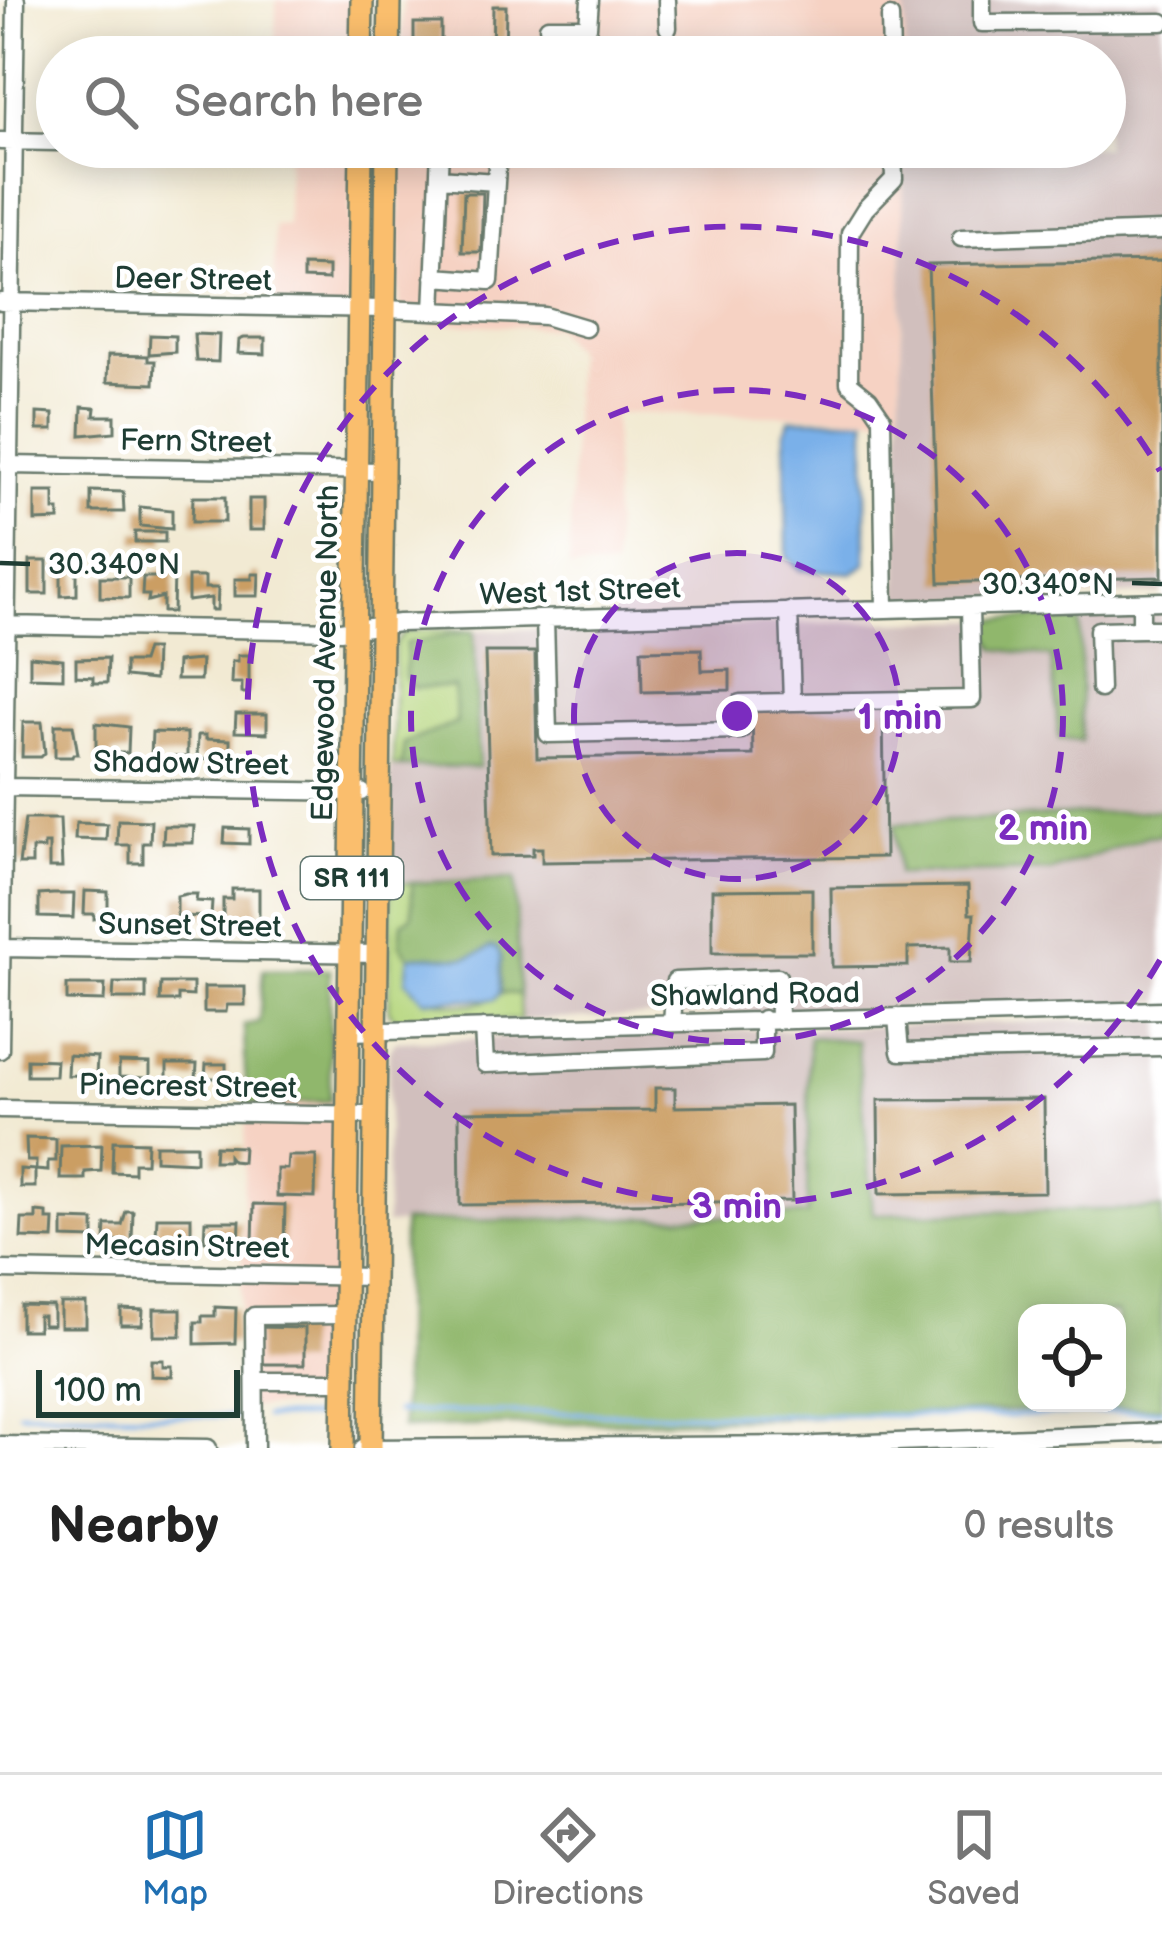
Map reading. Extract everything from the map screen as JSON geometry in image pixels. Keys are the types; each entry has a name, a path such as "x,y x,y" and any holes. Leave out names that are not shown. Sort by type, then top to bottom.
{"main road":[{"path":"361,36 362,0"},
{"path":"389,36 390,0"},
{"name":"Edgewood Avenue North","path":"343,1448 361,168"},
{"name":"Edgewood Avenue North","path":"368,1448 387,168"}],"street":[{"path":"0,1050 7,141 16,0"},
{"path":"548,27 588,27 590,0"},
{"path":"668,0 668,28"},
{"path":"982,0 982,23 1162,22"},
{"path":"890,17 890,36"},
{"path":"433,311 439,168"},
{"path":"434,277 490,281 497,168"},
{"path":"884,609 882,418 849,383 850,233 894,179 894,168"},
{"path":"439,178 496,182"},
{"path":"961,238 1162,232"},
{"name":"Deer Street","path":"5,302 545,316 585,328"},
{"name":"Fern Street","path":"8,465 382,471"},
{"name":"West 1st Street","path":"3,626 340,631 381,624 1162,601"},
{"path":"1141,602 1142,629"},
{"path":"545,619 548,734 741,730 740,703 973,699 970,607"},
{"path":"789,611 792,702"},
{"path":"1100,688 1098,630 1162,629"},
{"name":"Shadow Street","path":"3,787 379,792"},
{"name":"Sunset Street","path":"2,948 377,954"},
{"path":"483,1028 485,1064 763,1053 778,977 675,981 673,1023"},
{"name":"Shawland Road","path":"349,1032 1162,1010"},
{"path":"897,1017 900,1052 1162,1047"},
{"name":"Pinecrest Street","path":"0,1109 375,1115"},
{"name":"Mecasin Street","path":"0,1270 373,1277"},
{"path":"255,1448 254,1316 345,1315"},
{"path":"256,1381 344,1381"},
{"path":"368,1448 999,1444 1162,1432"},
{"path":"0,1444 208,1448"}],"shaded area":[{"path":"276,0 352,0 352,36 275,36"},
{"path":"403,0 905,0 905,36 402,36"},
{"path":"905,0 1162,0 1162,594 898,601 904,168 1126,168 1126,36 905,36"},
{"path":"288,168 351,168 348,314 275,311 274,226 287,225"},
{"path":"401,168 904,168 900,417 614,413 614,568 569,568 575,352 555,328 399,322"},
{"path":"1162,613 1162,810 896,825 899,874 1162,835 1162,1002 520,1020 515,879 388,884 391,767 479,766 474,630 981,620 996,649 1052,657 1059,738 1081,740 1080,616"},
{"path":"1162,1018 1162,1209 873,1214 857,1041 810,1037 807,1215 386,1224 389,1050 396,1041"},
{"path":"336,1100 333,1407 238,1407 246,1105"}],"green space":[{"path":"1080,616 1081,741 1059,739 1051,657 996,649 981,620"},
{"path":"474,630 406,644 414,688 455,686 457,723 405,743 401,767 393,766 395,644 404,633"},
{"path":"474,630 479,767 401,767 404,743 457,723 454,687 413,688 405,677 406,643"},
{"path":"1162,810 1162,835 1147,836 1052,871 898,874 895,824"},
{"path":"515,879 519,994 501,993 501,957 490,947 470,957 409,957 400,944 402,922 412,916 412,883"},
{"path":"412,883 412,916 400,944 409,957 406,980 424,996 451,1004 478,1003 501,993 519,994 520,1020 398,1020 389,1012 391,884"},
{"path":"330,969 330,1101 246,1105 244,1025 259,1022 263,970"},
{"path":"809,1037 857,1041 873,1214 1162,1209 1162,1407 1126,1408 1126,1304 1018,1304 1018,1411 402,1428 403,1222 807,1215"}],"water":[{"path":"791,419 866,419 866,564 852,573 800,570 787,557 785,432"},
{"path":"497,948 501,956 500,993 495,999 424,1000 406,980 409,957 470,957"}],"building":[{"path":"493,6 506,6 505,36 492,36"},
{"path":"414,23 441,23 441,36 414,36"},
{"path":"464,193 483,193 481,252 462,252"},
{"path":"1162,261 1162,577 939,583 928,265"},
{"path":"303,266 328,267 328,280 303,279"},
{"path":"194,334 219,335 218,362 196,361"},
{"path":"150,335 175,336 175,352 149,354"},
{"path":"265,338 265,354 238,353 239,340"},
{"path":"108,355 148,356 148,361 155,361 154,384 107,382"},
{"path":"82,407 95,408 94,416 115,416 115,432 81,435"},
{"path":"37,413 53,414 53,430 37,430"},
{"path":"91,491 123,492 124,512 91,512"},
{"path":"35,492 54,492 59,520 35,521"},
{"path":"193,497 225,497 225,522 192,522"},
{"path":"249,499 264,499 264,530 249,530"},
{"path":"140,507 172,510 172,529 140,526"},
{"path":"135,532 165,532 165,542 135,542"},
{"path":"30,561 47,561 47,594 30,594"},
{"path":"61,564 77,564 77,595 61,596"},
{"path":"157,570 174,572 173,612 163,612 163,597 148,601 149,595 142,595 143,577 157,577"},
{"path":"252,574 259,574 258,596 235,596 235,579 252,579"},
{"path":"100,577 129,577 129,598 100,597"},
{"path":"188,577 205,577 205,588 218,588 217,610 211,610 211,598 188,601"},
{"path":"146,649 155,649 154,680 125,677 125,662 142,662"},
{"path":"701,649 702,671 730,670 730,690 642,692 641,650"},
{"path":"485,652 535,652 537,758 753,755 752,710 883,708 885,857 542,862 542,848 533,848 533,855 491,856"},
{"path":"238,655 249,655 249,693 242,693 242,683 231,683 232,661 238,661"},
{"path":"30,656 63,659 63,678 30,677"},
{"path":"108,658 107,683 76,676 76,659"},
{"path":"201,660 200,680 176,680 177,662"},
{"path":"236,714 267,714 267,733 235,732"},
{"path":"23,722 42,722 45,753 41,757 22,757"},
{"path":"96,723 129,727 128,753 112,753 112,762 96,762"},
{"path":"55,725 73,725 78,754 55,757"},
{"path":"152,732 187,733 187,757 151,757"},
{"path":"198,735 230,740 230,760 197,759"},
{"path":"25,819 60,819 62,868 49,868 49,844 32,849 32,864 19,864"},
{"path":"118,820 151,821 150,843 143,843 143,863 130,863 130,845 117,845"},
{"path":"76,823 107,824 106,840 75,839"},
{"path":"164,826 194,826 193,843 163,843"},
{"path":"225,828 249,829 249,844 224,843"},
{"path":"968,886 969,914 974,914 971,962 950,962 950,947 908,948 908,966 832,967 831,888"},
{"path":"232,889 259,889 259,921 223,921 223,899 232,899"},
{"path":"812,889 812,953 712,953 712,890"},
{"path":"85,891 108,892 108,916 94,919 94,914 84,914"},
{"path":"74,894 73,918 39,917 39,895"},
{"path":"197,894 196,901 212,902 211,917 177,916 177,896"},
{"path":"114,983 146,983 146,999 113,999"},
{"path":"161,983 193,983 193,996 160,1001"},
{"path":"67,985 105,985 104,1001 67,1000"},
{"path":"204,987 245,987 245,1005 227,1005 226,1012 204,1012"},
{"path":"68,1055 97,1057 96,1076 67,1075"},
{"path":"27,1059 56,1060 55,1076 27,1076"},
{"path":"119,1062 150,1063 150,1078 119,1077"},
{"path":"167,1064 197,1064 196,1080 167,1079"},
{"path":"206,1064 226,1064 226,1078 205,1078"},
{"path":"655,1088 675,1088 675,1107 790,1105 792,1201 460,1205 459,1112 655,1110"},
{"path":"1044,1099 1045,1192 879,1194 878,1100"},
{"path":"26,1138 56,1139 56,1161 48,1161 48,1171 36,1170 36,1161 27,1161"},
{"path":"113,1141 147,1142 146,1163 134,1163 134,1173 112,1172"},
{"path":"102,1145 101,1171 85,1172 85,1179 60,1179 61,1146"},
{"path":"155,1145 196,1145 196,1162 155,1160"},
{"path":"215,1146 243,1147 242,1162 228,1156 228,1161 214,1161"},
{"path":"288,1156 316,1156 315,1197 277,1196 277,1169 287,1169"},
{"path":"20,1169 35,1170 35,1187 20,1187"},
{"path":"254,1204 285,1205 284,1245 253,1245"},
{"path":"126,1211 133,1211 132,1242 105,1241 106,1225 122,1225"},
{"path":"36,1212 54,1220 53,1239 21,1238 22,1219 36,1219"},
{"path":"157,1217 191,1217 191,1239 156,1238"},
{"path":"63,1220 94,1221 94,1239 63,1238"},
{"path":"205,1221 240,1221 239,1244 204,1241"},
{"path":"60,1303 86,1303 86,1327 60,1327"},
{"path":"21,1305 53,1306 53,1325 43,1325 43,1316 38,1316 38,1330 21,1330"},
{"path":"215,1307 236,1308 235,1343 195,1344 195,1322 202,1322 202,1316 215,1316"},
{"path":"121,1309 143,1310 142,1325 121,1325"},
{"path":"154,1309 181,1309 181,1336 154,1336"},
{"path":"257,1327 305,1328 305,1364 257,1364"},
{"path":"151,1360 172,1366 172,1377 151,1376"}],"waterway":[{"path":"396,1412 1013,1416 1162,1410"},
{"path":"19,1412 247,1417"},
{"path":"265,1417 316,1417"}]}
